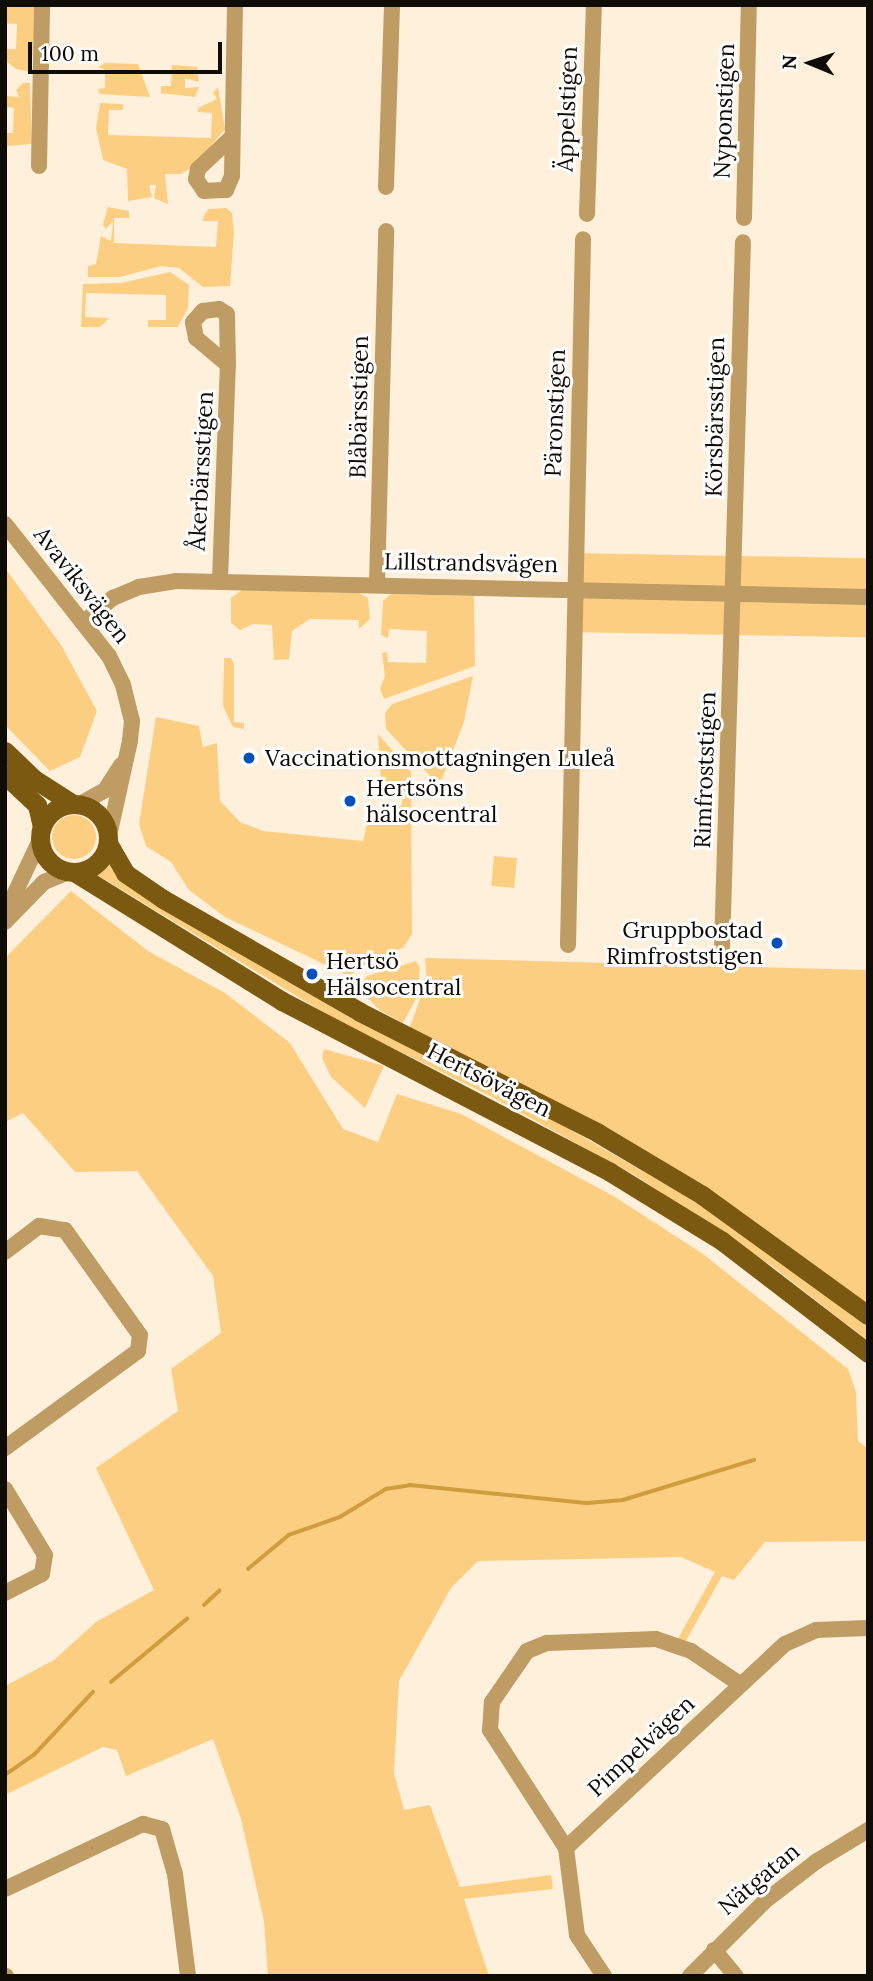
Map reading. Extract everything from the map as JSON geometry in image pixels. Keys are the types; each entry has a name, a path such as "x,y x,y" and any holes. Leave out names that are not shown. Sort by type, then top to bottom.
{"main road":[{"path":"5,751 34,779 100,815 109,840 94,866 72,872 47,859 33,800 5,775"},
{"path":"41,833 54,810 76,804"},
{"name":"Hertsövägen","path":"109,840 118,865 155,894 360,1012 598,1133 702,1195 868,1315"},
{"name":"Hertsövägen","path":"72,872 282,1001 610,1172 722,1241 868,1353"}],"street":[{"path":"39,166 42,5"},
{"path":"232,137 234,5"},
{"path":"386,187 393,5"},
{"name":"Äppelstigen","path":"587,214 593,5"},
{"name":"Nyponstigen","path":"744,218 749,5"},
{"name":"Blåbärsstigen","path":"377,584 386,231"},
{"name":"Päronstigen","path":"568,945 583,239"},
{"name":"Körsbärsstigen","path":"734,593 743,242"},
{"name":"Åkerbärsstigen","path":"220,580 228,365"},
{"name":"Avaviksvägen","path":"5,524 84,622 116,667 126,695 132,721 109,840"},
{"name":"Lillstrandsvägen","path":"84,622 113,598 139,587 220,580 868,597"},
{"name":"Rimfroststigen","path":"722,948 734,593"},
{"name":"Avaviksvägen","path":"76,804 105,790 126,757"},
{"path":"5,914 41,833"},
{"path":"5,922 44,882 72,872"},
{"path":"5,1252 39,1226 65,1230 140,1335 138,1352 5,1447"},
{"path":"5,1489 45,1555 41,1574 5,1593"},
{"name":"Pimpelvägen","path":"566,1847 792,1639 816,1630 868,1628"},
{"path":"604,1976 577,1935 566,1847 490,1730 492,1702 527,1651 547,1643 656,1639 691,1651 741,1685"},
{"path":"5,1889 143,1824 162,1829 178,1887 188,1976"},
{"name":"Nätgatan","path":"690,1976 714,1950 799,1873 868,1830"},
{"path":"714,1950 736,1976"}],"shaded area":[{"path":"5,5 37,5 31,72 16,69 5,60 5,49 16,49 17,24 5,23"},
{"path":"105,63 138,64 150,97 100,94 98,89 105,88 105,70 98,67"},
{"path":"172,65 197,67 199,82 185,78 185,88 199,87 195,97 161,93 161,86 171,86"},
{"path":"23,83 30,83 32,144 5,146 5,133 13,133 14,108 5,107 5,96 19,97 16,90"},
{"path":"218,87 225,129 193,167 181,174 165,174 168,204 154,198 156,185 149,185 152,197 128,201 127,169 103,160 96,128 100,103 123,104 123,110 109,110 108,135 211,138 212,113 198,112 198,108 217,99 213,93"},
{"path":"108,207 129,211 129,218 114,218 114,243 216,247 218,221 203,221 204,215 209,209 226,208 232,213 234,233 230,286 203,287 179,268 161,266 120,277 88,277 88,266 96,264 101,236 111,241 113,222 105,229 103,224"},
{"path":"170,272 189,285 188,308 178,327 148,327 148,320 166,320 166,295 86,293 85,317 109,318 100,327 81,327 83,284 121,283"},
{"path":"569,553 868,558 867,637 568,632"},
{"path":"5,568 61,645 97,711 80,757 50,771 5,725"},
{"path":"242,590 359,593 368,598 370,619 359,629 359,620 310,619 292,631 289,659 274,660 272,625 253,624 240,630 231,623 231,598"},
{"path":"391,594 474,596 475,666 384,699 380,689 385,676 382,653 387,652 388,662 426,663 427,631 389,629 388,638 381,635 383,601"},
{"path":"224,658 231,658 234,664 234,722 244,723 244,729 233,727 223,706"},
{"path":"473,676 464,722 442,779 434,780 386,729 385,713 392,704"},
{"path":"156,717 199,726 203,747 217,743 220,801 240,822 263,831 363,841 367,824 402,805 402,798 381,781 378,734 411,772 412,934 403,948 373,959 349,976 225,917 189,890 171,862 146,846 139,824"},
{"path":"74,815 89,822 96,837 89,852 74,859 59,852 52,837 59,822"},
{"path":"494,856 517,858 514,888 491,886"},
{"path":"108,861 711,1211 868,1327 868,1341 772,1266 636,1176 492,1097 336,1020 94,873"},
{"path":"71,891 148,951 225,993 290,1043 343,1129 378,1142 397,1094 461,1114 615,1197 703,1254 848,1369 856,1392 858,1441 868,1449 868,1541 765,1542 734,1580 722,1576 682,1648 675,1644 715,1572 681,1557 478,1561 451,1588 399,1681 394,1773 404,1810 430,1805 460,1887 551,1875 553,1889 464,1899 489,1976 268,1976 264,1921 241,1819 213,1739 126,1776 117,1750 103,1747 5,1795 5,1686 54,1660 96,1622 154,1590 96,1468 178,1411 171,1369 221,1333 213,1276 137,1171 75,1172 23,1113 5,1122 5,958"},
{"path":"425,958 868,970 868,1316 689,1188 407,1035 427,980"},
{"path":"416,961 420,968 417,997 403,1023 381,1011 357,988 367,976"},
{"path":"324,1049 384,1066 365,1108 331,1077 322,1058"}],"waterway":[{"path":"248,1569 289,1535 340,1517 386,1489 410,1485 588,1503 623,1500 754,1460"},
{"path":"204,1605 219,1591"},
{"path":"111,1682 187,1619"},
{"path":"5,1775 34,1755 93,1692"}],"place":[{"name":"Vaccinationsmottagningen Luleå","path":"249,758"},
{"name":"Hertsöns hälsocentral","path":"350,801"},
{"name":"Gruppbostad Rimfroststigen","path":"777,943"},
{"name":"Hertsö Hälsocentral","path":"312,974"}]}
